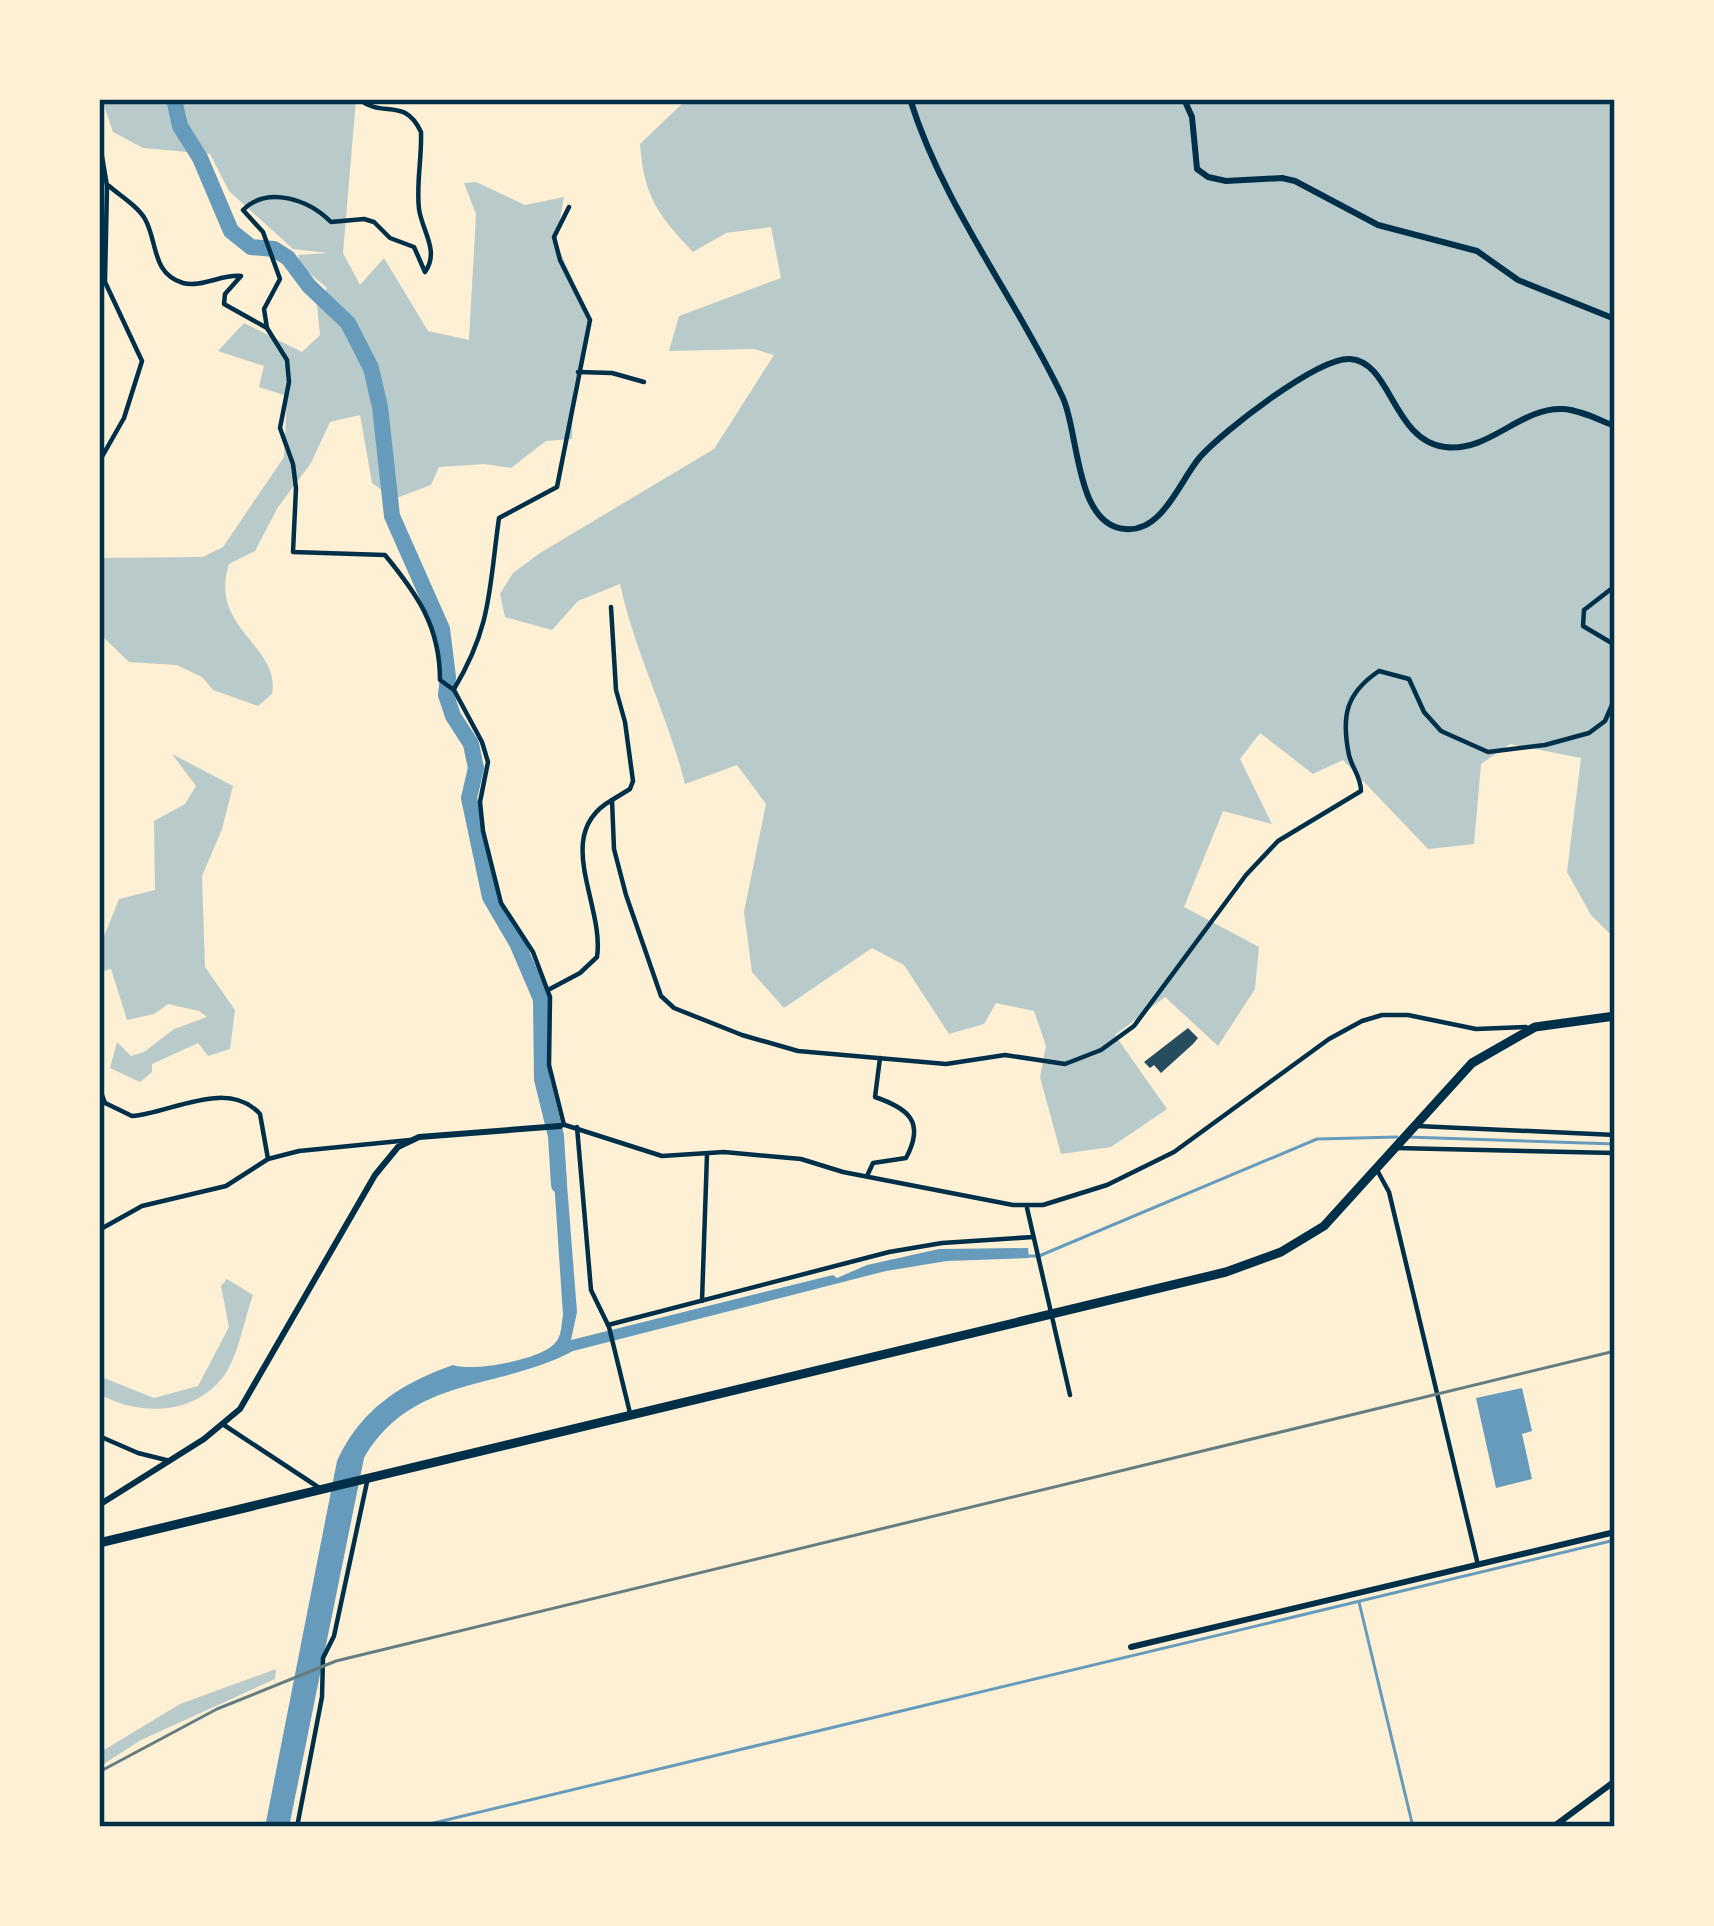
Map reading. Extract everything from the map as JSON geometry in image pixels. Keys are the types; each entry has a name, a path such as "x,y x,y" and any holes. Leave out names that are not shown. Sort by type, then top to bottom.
{"highway":[{"path":"99,1543 1226,1272 1281,1252 1324,1226 1472,1063 1535,1027 1615,1016"}],"street":[{"path":"359,99 371,107 401,109 418,124 422,157 419,212 429,239 430,266 425,272 414,247 390,238 374,222 331,222 319,210 295,200 261,198 243,210 263,232 280,279 264,309 267,328 287,361 289,382 280,428 296,488 293,552 385,555 414,588 432,622 440,680 453,690 488,762 480,802 501,903 533,952 548,990 553,1019 549,1065 562,1126"},
{"path":"910,99 942,183 1068,409 1090,505 1105,523 1123,529 1143,526 1159,515 1202,455 1241,421 1335,360 1354,358 1373,369 1407,426 1443,448 1469,447 1546,410 1567,409 1615,426"},
{"path":"1184,99 1192,117 1197,169 1208,177 1295,181 1378,225 1477,251 1518,280 1615,319"},
{"path":"99,139 106,184 105,282 142,361 124,418 99,462"},
{"path":"106,184 145,219 166,274 194,284 241,276 225,294 224,304 267,328"},
{"path":"453,690 473,659 488,616 499,518 557,487 569,440 571,401 590,320 560,260 554,236 569,207"},
{"path":"578,372 612,373 644,382"},
{"path":"1615,586 1584,610 1583,626 1615,645"},
{"path":"548,990 580,973 597,957 583,834 595,812 630,789 633,781 616,690 611,608"},
{"path":"612,800 614,849 661,996 687,1015 798,1051 946,1064 1005,1055 1065,1064 1100,1050 1134,1026 1246,875 1278,842 1361,791 1349,757 1348,699 1378,671 1408,679 1424,712 1441,730 1488,752 1545,745 1589,733 1605,722 1615,698"},
{"path":"1605,722 1615,726"},
{"path":"99,1230 142,1206 226,1186 268,1159 299,1151 442,1133 562,1126 662,1156 751,1153 801,1159 1027,1206 1050,1204 1107,1185 1174,1152 1329,1039 1362,1021 1408,1015 1476,1029 1535,1027"},
{"path":"867,1175 873,1163 906,1158 911,1150 911,1116 904,1107 875,1097 880,1058"},
{"path":"99,1087 102,1102 132,1117 200,1100 241,1101 260,1114 268,1159"},
{"path":"1415,1126 1615,1135"},
{"path":"577,1127 591,1290 608,1326 630,1413"},
{"path":"99,1504 224,1425 254,1388 386,1157 410,1140"},
{"path":"1396,1148 1615,1154"},
{"path":"702,1301 710,1172 707,1154"},
{"path":"1377,1170 1389,1192 1478,1565"},
{"path":"1027,1206 1070,1395"},
{"path":"608,1326 889,1252 942,1243 1033,1239"},
{"path":"224,1425 321,1487"},
{"path":"99,1436 138,1454 170,1461"},
{"path":"297,1827 322,1697 323,1658 334,1636 366,1477"},
{"path":"1131,1647 1615,1532"},
{"path":"1553,1827 1615,1781"}],"shaded area":[{"path":"102,99 356,99 343,253 360,285 384,258 428,331 469,340 476,214 464,183 476,182 525,205 564,197 556,242 590,320 573,392 572,439 546,441 511,468 484,464 439,467 431,485 394,499 372,483 360,415 330,422 311,463 278,507 255,551 229,564 228,605 272,677 272,694 258,706 213,690 202,677 177,665 129,662 99,633 99,558 203,557 223,547 284,457 287,396 259,387 264,366 218,351 244,323 302,352 320,335 317,305 327,288 301,266 298,255 328,253 293,249 229,191 210,154 143,148 113,132"},
{"path":"687,99 1615,99 1615,939 1591,915 1567,872 1581,758 1510,744 1481,764 1474,844 1428,849 1343,760 1313,774 1260,733 1240,759 1272,824 1223,811 1184,907 1259,947 1255,989 1218,1046 1165,997 1115,1035 1167,1109 1111,1147 1061,1154 1040,1077 1046,1046 1034,1011 996,1003 984,1024 949,1034 904,965 872,948 784,1008 752,972 744,912 766,804 737,765 685,784 620,584 578,601 552,630 505,617 500,594 513,573 540,553 714,449 774,355 754,349 669,351 679,316 781,278 771,227 726,233 693,252 655,204 640,144"},
{"path":"172,754 233,786 222,829 202,876 205,967 235,1010 230,1049 208,1056 198,1043 152,1064 152,1072 140,1082 110,1068 117,1042 131,1056 174,1029 207,1017 168,1004 154,1014 127,1020 111,969 99,972 99,949 119,899 155,890 154,821 185,804 196,786"},
{"path":"227,1279 253,1295 233,1359 211,1390 181,1405 147,1409 99,1394 99,1376 154,1398 198,1386 229,1327 221,1286"},
{"path":"276,1669 275,1679 141,1740 99,1767 99,1753 180,1704"}],"water":[{"path":"565,1159 577,1312 571,1340 833,1275 837,1278 867,1265 939,1249 1028,1248 1029,1258 947,1261 886,1271 573,1351 458,1388 406,1412 364,1458 289,1827 265,1827 337,1461 370,1413 416,1380 453,1365 475,1367 522,1359 557,1340 563,1315 553,1165"},
{"path":"1522,1388 1532,1431 1522,1434 1532,1479 1496,1488 1476,1398"}],"building":[{"path":"1188,1028 1198,1038 1161,1073 1144,1062"}],"waterway":[{"path":"174,99 180,126 200,158 231,231 251,247 274,249 288,258 348,323 371,368 392,516 442,629 446,695 471,744 476,768 469,798 490,897 541,999 542,1079 556,1136 559,1185"},
{"path":"1029,1256 1039,1256 1317,1139 1397,1137"},
{"path":"1407,1137 1615,1144"},
{"path":"417,1827 1615,1540"},
{"path":"1359,1602 1413,1827"}],"railway":[{"path":"99,1772 217,1709 336,1661 1615,1351"}]}
